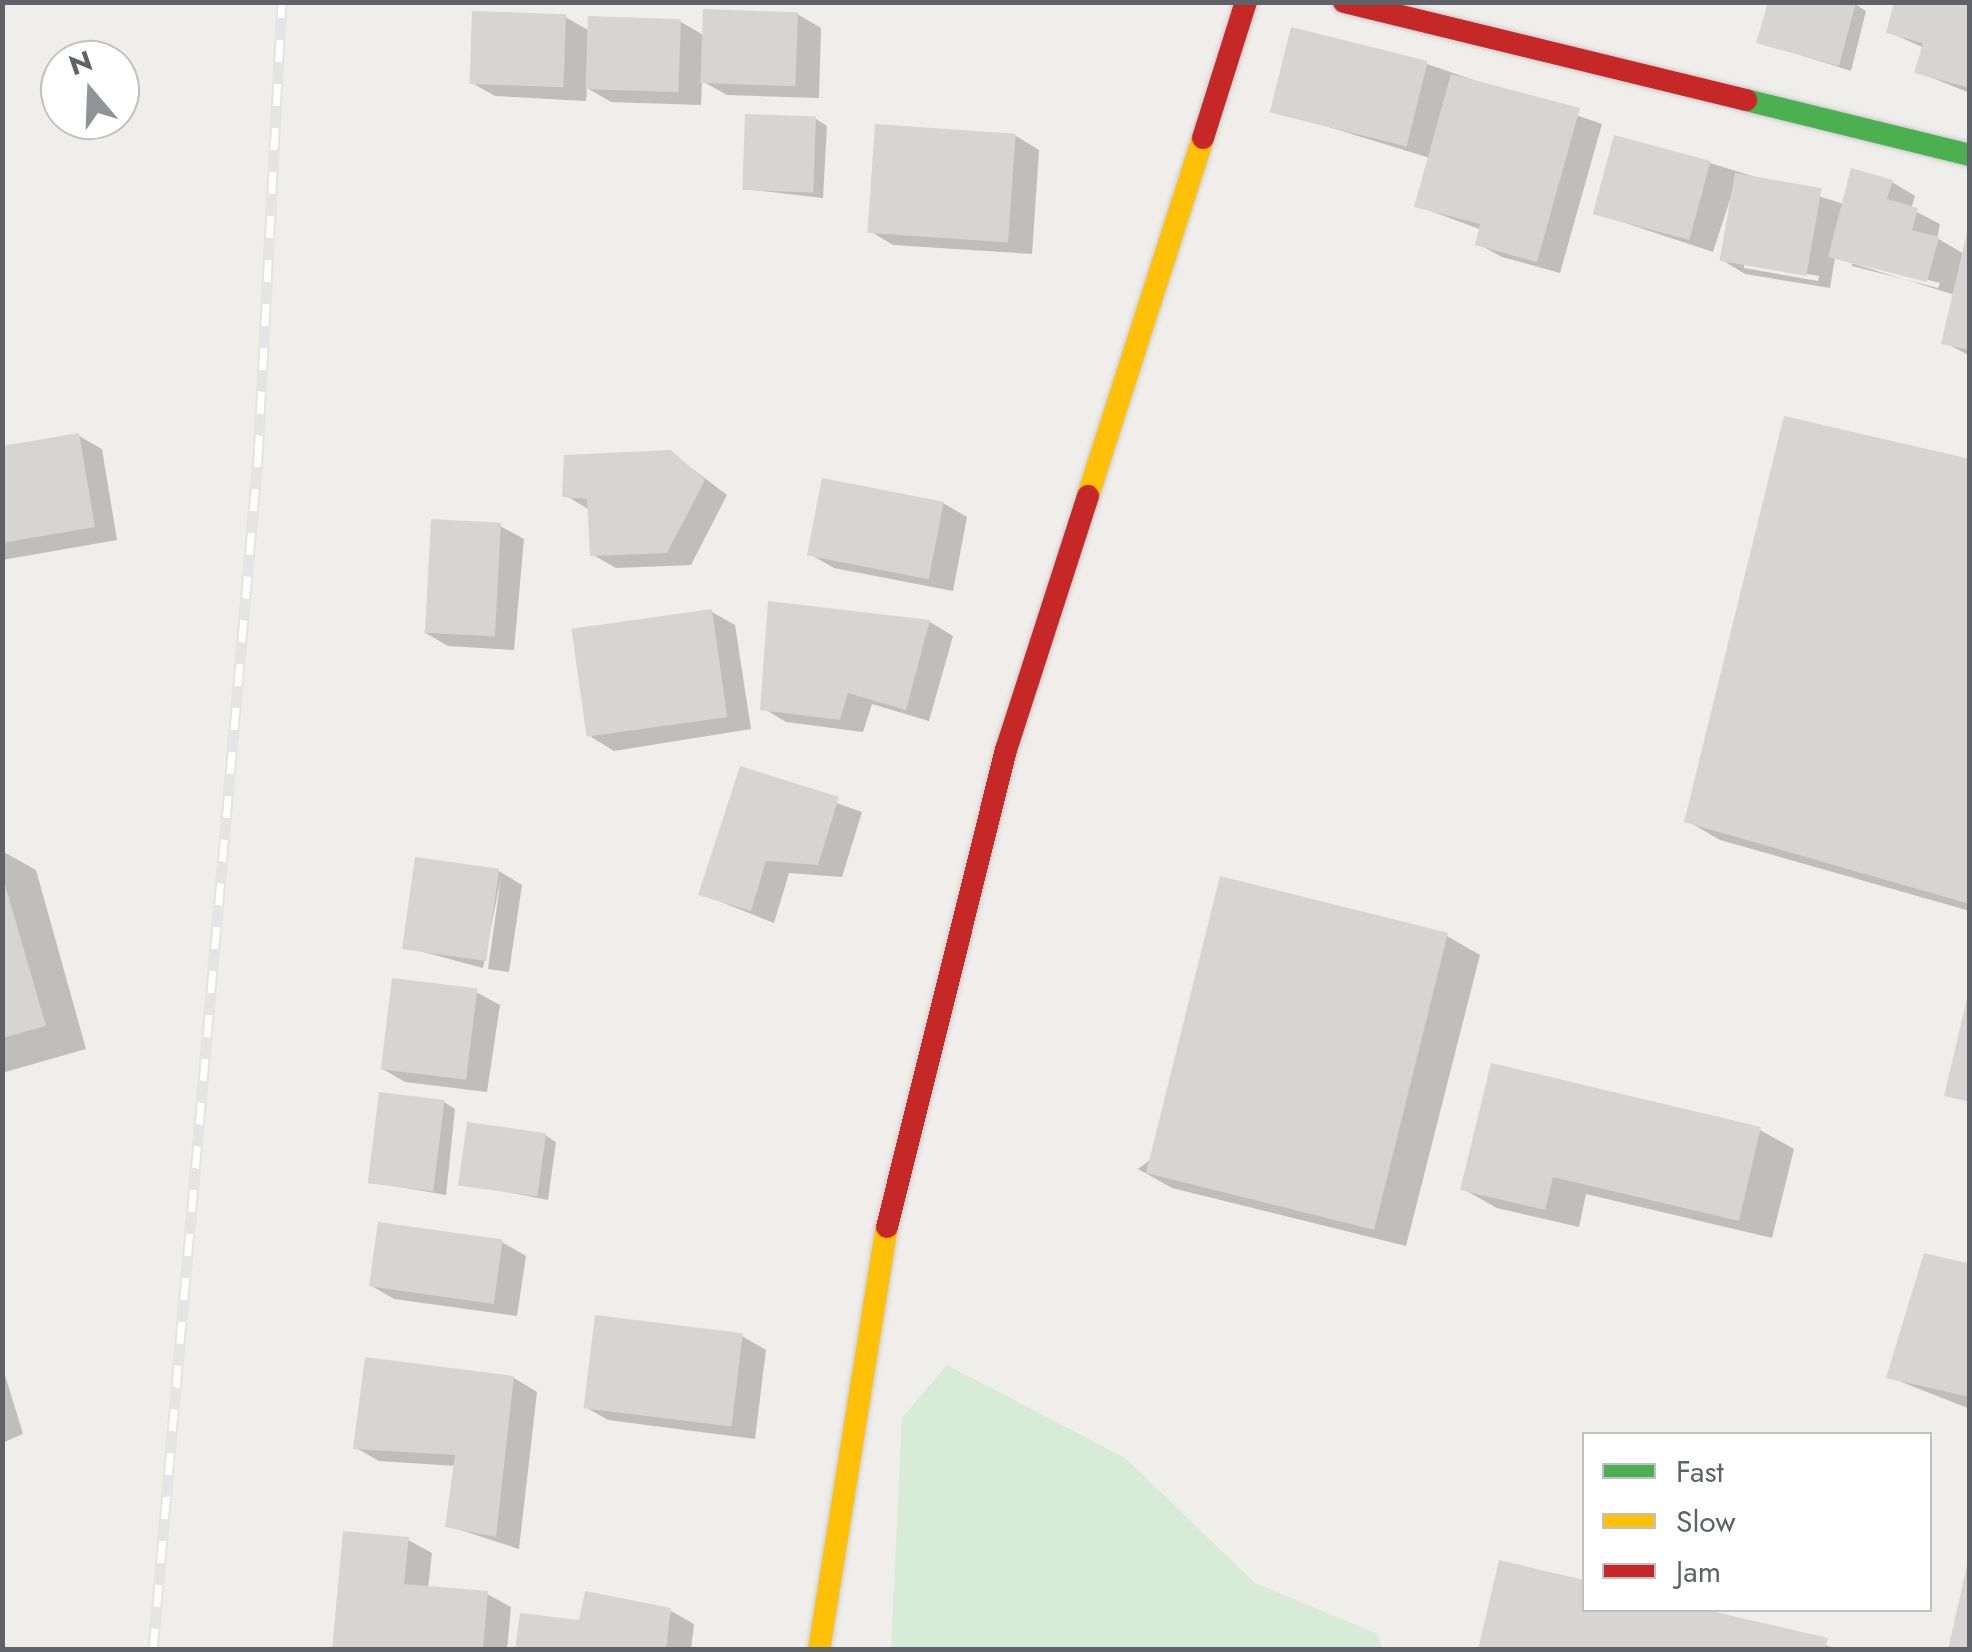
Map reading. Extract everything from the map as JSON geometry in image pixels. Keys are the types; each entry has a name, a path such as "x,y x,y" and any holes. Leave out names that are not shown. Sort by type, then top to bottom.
{"street":[{"path":"820,1650 860,1359 912,1104 1006,750 1246,2"},
{"path":"1344,2 1970,155"}],"green space":[{"path":"947,1365 1125,1458 1255,1583 1378,1634 1382,1649 891,1649 902,1418"}],"building":[{"path":"1768,2 1856,2 1839,66 1756,43"},
{"path":"1894,2 1970,2 1970,88 1914,73 1923,43 1886,33"},
{"path":"703,9 798,12 795,86 700,83"},
{"path":"472,11 566,14 563,87 469,84"},
{"path":"588,16 681,19 678,92 585,89"},
{"path":"1291,27 1428,61 1407,146 1270,112"},
{"path":"1451,74 1580,108 1537,262 1475,245 1480,224 1414,207"},
{"path":"745,114 816,116 813,192 742,190"},
{"path":"875,124 1016,134 1008,243 867,233"},
{"path":"1614,135 1711,161 1689,240 1593,214"},
{"path":"1851,168 1893,180 1887,199 1918,208 1912,230 1939,237 1927,282 1828,257"},
{"path":"1735,173 1822,188 1806,276 1720,261"},
{"path":"1970,228 1970,350 1941,344"},
{"path":"1784,416 1970,459 1970,904 1684,822"},
{"path":"79,433 95,527 2,543 2,446"},
{"path":"671,450 705,480 667,553 590,556 587,499 562,497 564,455"},
{"path":"822,478 944,502 929,579 807,556"},
{"path":"431,519 501,523 495,637 425,633"},
{"path":"768,601 930,620 906,710 848,693 840,720 760,710"},
{"path":"712,609 727,717 587,737 571,629"},
{"path":"740,766 839,797 818,865 766,861 751,911 698,895"},
{"path":"415,857 499,869 486,961 402,949"},
{"path":"2,874 46,1026 2,1038"},
{"path":"1220,876 1448,933 1374,1230 1146,1173"},
{"path":"392,978 477,988 466,1080 381,1069"},
{"path":"1970,995 1970,1102 1944,1096"},
{"path":"1491,1063 1761,1127 1739,1221 1553,1177 1545,1210 1460,1190"},
{"path":"379,1092 445,1100 433,1191 368,1183"},
{"path":"467,1122 546,1133 537,1197 458,1185"},
{"path":"378,1222 503,1240 494,1304 369,1286"},
{"path":"1924,1253 1970,1264 1970,1397 1886,1378"},
{"path":"595,1315 743,1333 731,1426 584,1408"},
{"path":"365,1357 514,1376 496,1537 445,1527 455,1455 353,1449"},
{"path":"343,1531 409,1537 404,1584 488,1591 483,1650 332,1650"},
{"path":"1499,1560 1582,1580 1582,1612 1716,1612 1828,1638 1825,1650 1478,1650"},
{"path":"1968,1560 1970,1650 1948,1650"},
{"path":"585,1591 671,1608 666,1650 515,1650 520,1613 579,1620"}],"railway":[{"path":"153,1650 258,457 282,2"}],"traffic: fast":[{"path":"1746,100 1970,155"}],"traffic: slow":[{"path":"1088,496 1203,138"},
{"path":"819,1650 887,1227"}],"traffic: jam":[{"path":"1203,138 1246,2"},
{"path":"1344,2 1746,100"},
{"path":"887,1227 1006,750 1088,496"}]}
